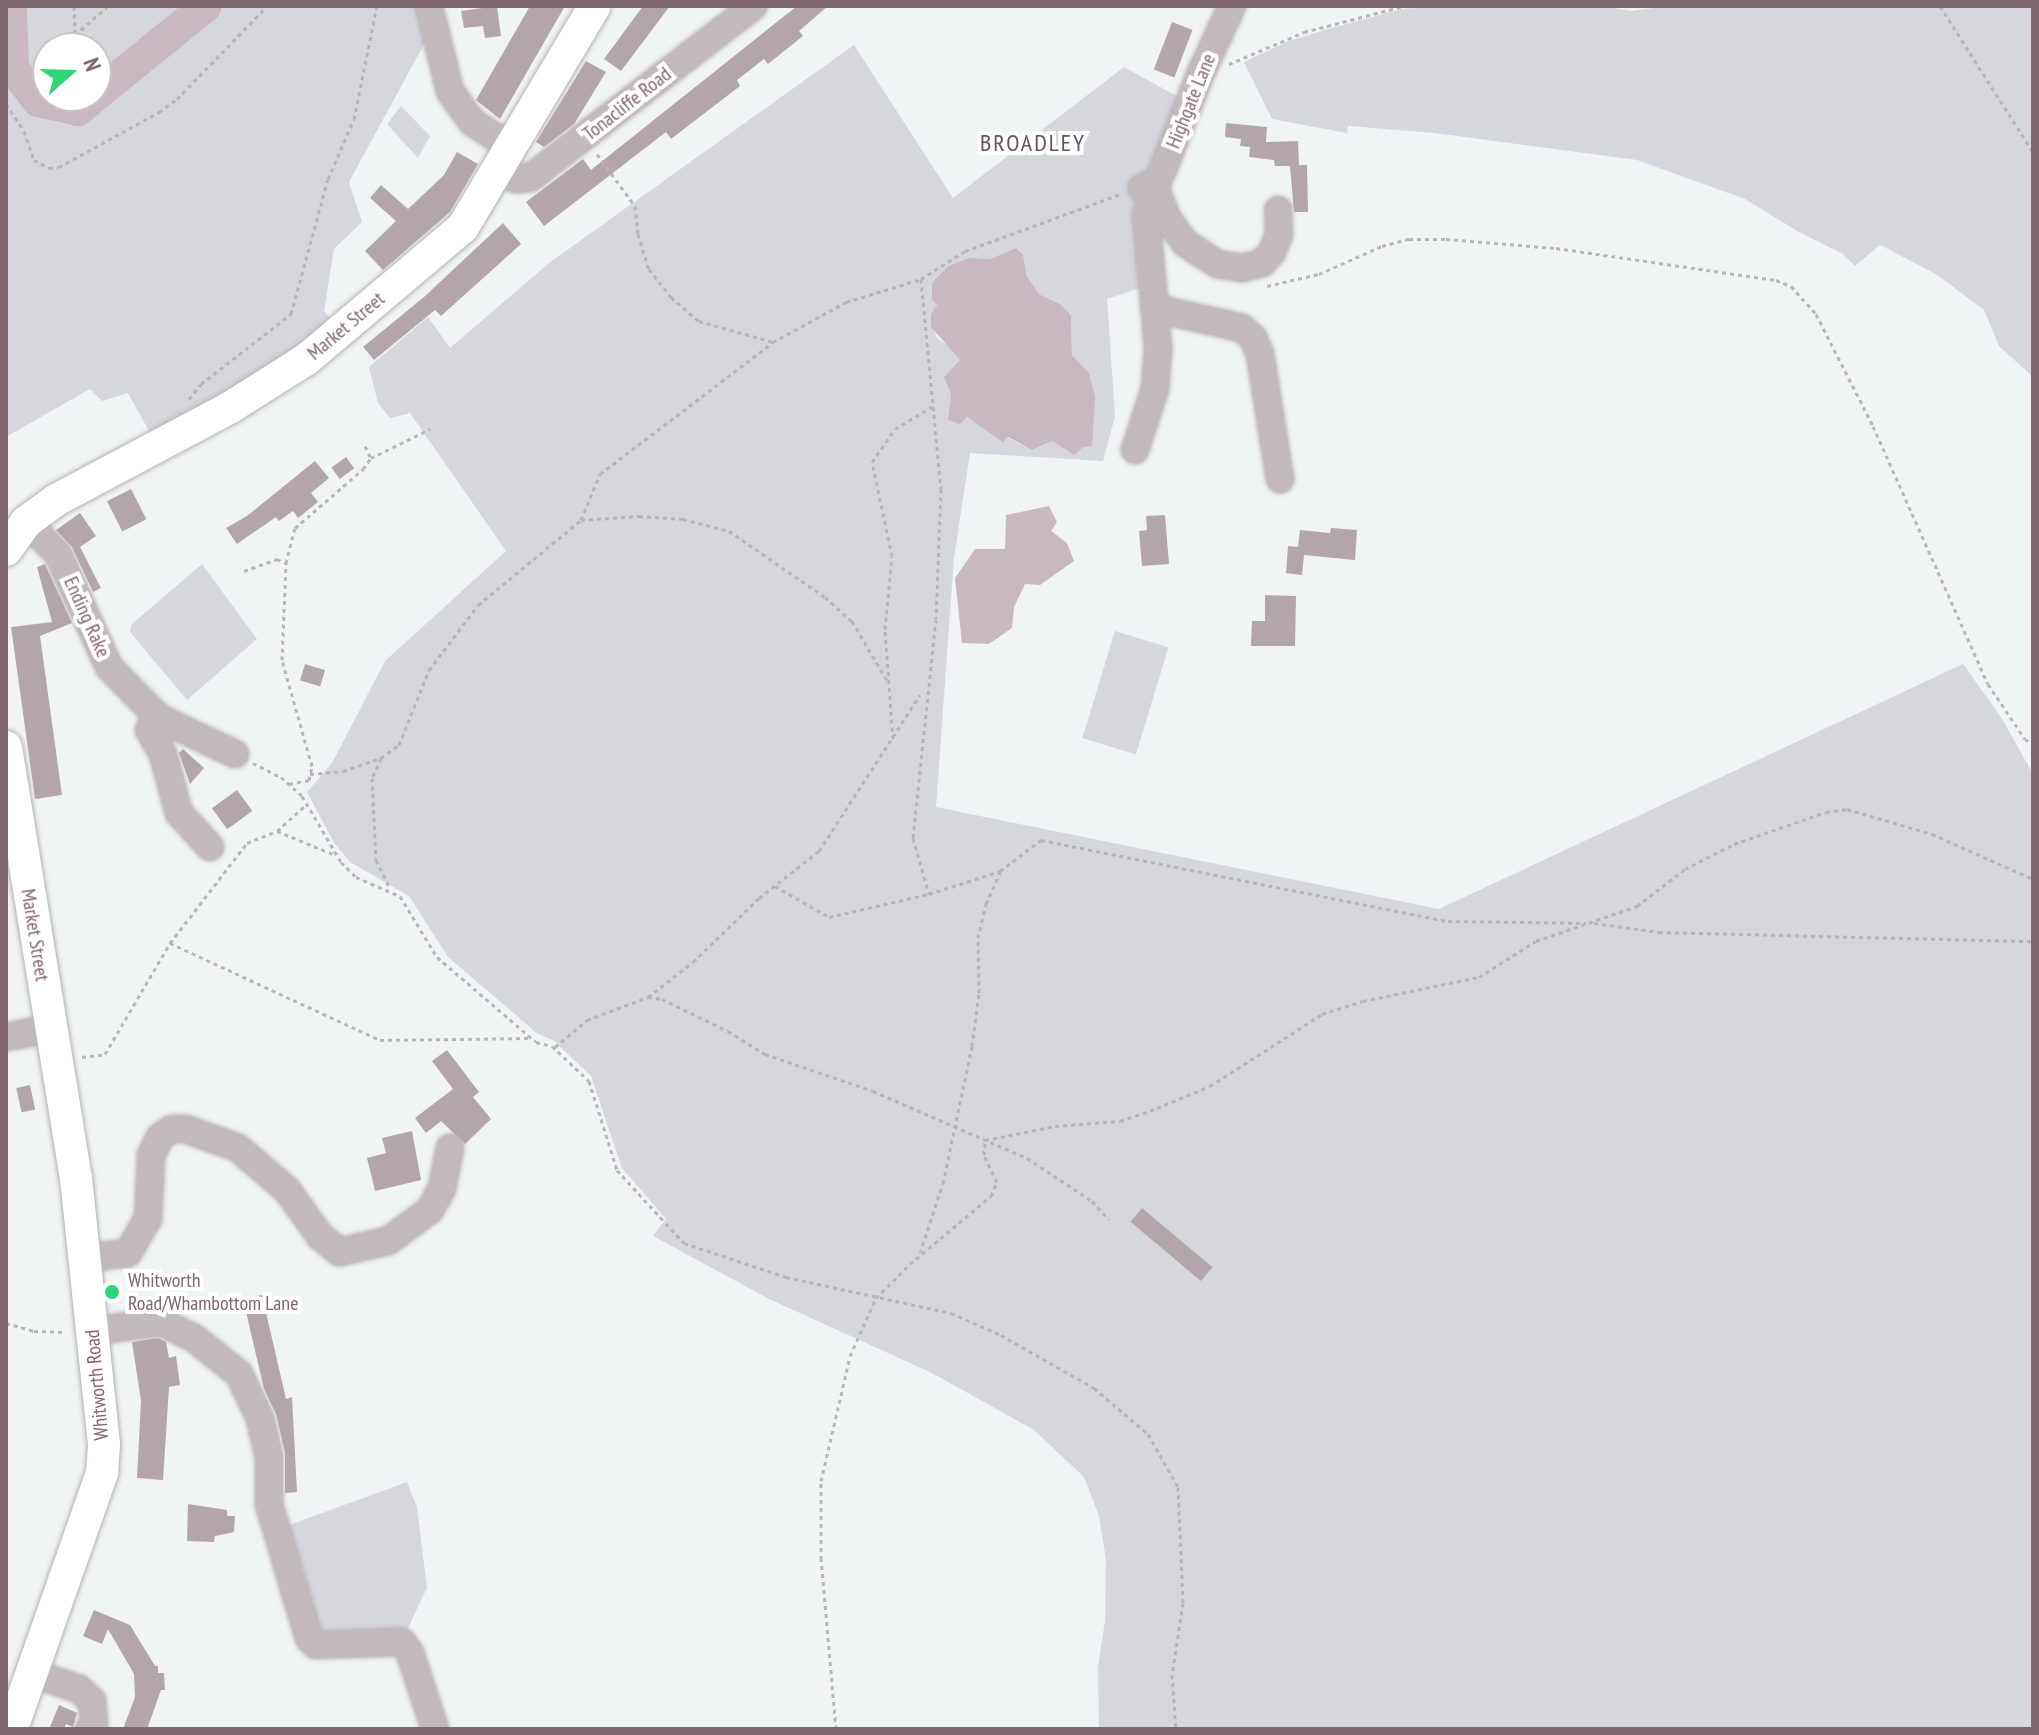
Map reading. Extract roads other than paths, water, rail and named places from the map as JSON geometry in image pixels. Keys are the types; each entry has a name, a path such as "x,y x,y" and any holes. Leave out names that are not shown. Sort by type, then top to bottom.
{"main road":[{"name":"Market Street","path":"6,550 26,522 56,500 231,407 307,359 463,227 595,6"},
{"name":"Market Street","path":"6,747 49,1029"},
{"name":"Whitworth Road","path":"12,1729 102,1473 104,1445 85,1332 84,1258 76,1178 49,1029"}],"street":[{"path":"429,6 450,91 502,158"},
{"name":"Tonacliffe Road","path":"502,158 516,179 530,178 753,6"},
{"name":"Highgate Lane","path":"1135,450 1155,389 1158,348 1146,215 1152,185 1232,6"},
{"path":"1152,185 1167,218 1185,243 1217,264 1242,268 1262,263 1272,252 1279,235 1278,210"},
{"path":"1154,301 1162,310 1242,328 1253,338 1260,354 1280,479"},
{"name":"Ending Rake","path":"26,522 58,554 109,667 156,714 235,754"},
{"path":"156,714 149,730 163,754 179,813 210,847"},
{"path":"6,1037 49,1029"},
{"path":"84,1258 128,1253 148,1219 151,1155 160,1137 172,1129 186,1129 238,1148 287,1190 320,1236 339,1252 388,1241 430,1210 442,1188 450,1148"},
{"path":"85,1332 161,1322 194,1338 239,1374 260,1418 269,1457 269,1504 309,1638 316,1645 402,1642 410,1653 435,1729"},
{"path":"32,1673 79,1689 92,1701 94,1724 89,1729"}],"waterway":[{"path":"11,6 13,68 32,93"},
{"path":"112,82 206,6"}],"place":[{"name":"Whitworth Road/Whambottom Lane","path":"112,1292"}],"district":[{"name":"BROADLEY","path":"1033,143"}]}
